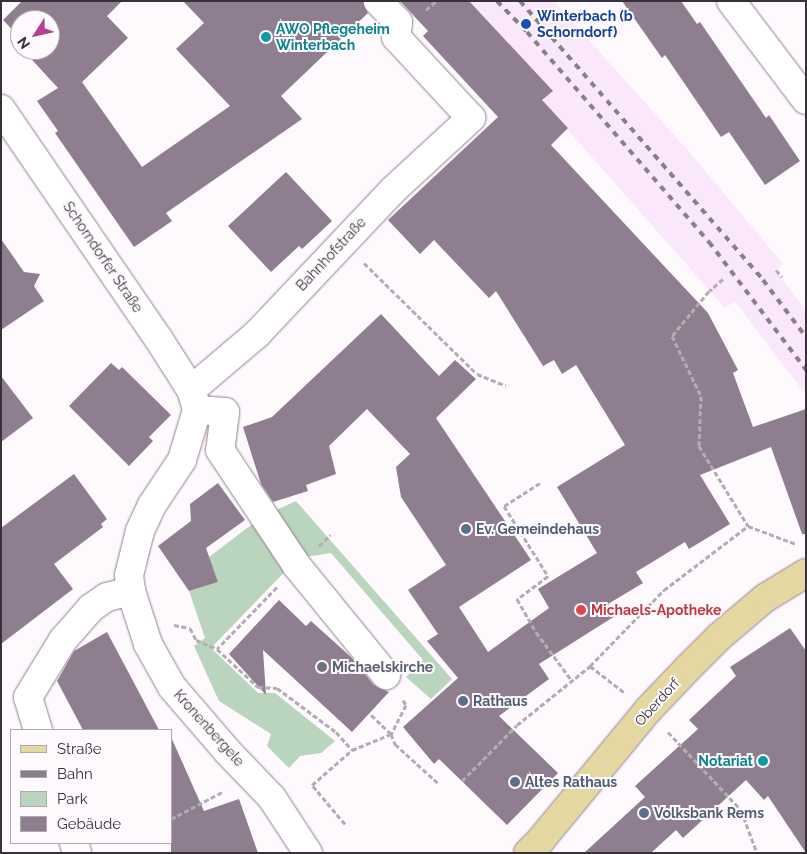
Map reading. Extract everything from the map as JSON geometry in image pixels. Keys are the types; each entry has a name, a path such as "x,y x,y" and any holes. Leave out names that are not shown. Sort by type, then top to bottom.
{"main road":[{"name":"Oberdorf","path":"528,853 648,710 719,637 765,598 806,573"}],"street":[{"name":"Bahnhofstraße","path":"194,400 392,191 471,118 396,37 398,22 378,1"},
{"path":"731,1 806,100"},
{"name":"Schorndorfer Straße","path":"1,108 11,141 194,400"},
{"path":"38,729 28,697 63,640 90,608 107,597 130,591 131,565 140,531 152,505 182,460 194,400 225,412 220,450 297,566 392,684"},
{"name":"Kronenbergele","path":"130,591 148,644 172,687 272,798 308,853"}],"path":[{"path":"429,8 436,1"},
{"path":"342,242 477,374 506,386"},
{"path":"776,270 782,277"},
{"path":"723,279 703,297 672,336 701,396 699,446 748,526 798,544"},
{"path":"540,483 504,506 548,576 517,600 536,632 572,681"},
{"path":"462,781 517,725 590,666 664,590 748,526"},
{"path":"217,648 330,535"},
{"path":"141,626 163,624 190,628 196,640 217,648 258,687 276,688 336,732 352,750"},
{"path":"590,666 648,710 741,810 757,853"},
{"path":"345,824 312,785 352,750 391,734 406,705 392,684"},
{"path":"369,713 391,734 395,744 439,784"},
{"path":"172,818 233,786 248,772"}],"shaded area":[{"path":"437,1 554,1 691,154 783,264 776,270 806,311 806,395 735,301 725,308 567,129 568,127 542,100 545,97"}],"green space":[{"path":"296,501 452,679 431,699 406,677 423,660 331,553 298,558 211,648 258,693 275,693 335,741 321,753 300,756 289,768 267,746 271,734 219,701 194,646 205,638 189,591 218,582 209,557 263,516"}],"building":[{"path":"22,1 122,1 107,16 128,38 82,82 142,167 230,106 176,49 204,23 183,1 363,1 368,13 281,96 302,119 166,213 172,221 134,247 55,133 58,131 37,101 58,88 32,60 60,60 60,10 13,10"},
{"path":"400,1 469,1 553,91 542,100 568,128 551,145 708,313 738,370 733,373 753,427 806,409 806,534 802,534 771,447 700,475 730,524 689,549 685,542 636,572 643,583 608,604 615,616 539,664 549,679 499,716 558,773 507,825 439,759 434,764 403,727 458,678 427,641 438,634 408,590 446,565 401,497 396,467 410,454 367,409 329,446 336,474 306,485 308,491 273,502 261,484 243,427 272,417 381,314 439,376 455,360 476,379 436,418 531,560 459,607 488,652 549,608 538,589 597,553 557,487 625,445 576,365 562,374 554,360 543,366 496,291 489,298 434,240 420,254 388,220 498,117 423,36 428,31"},
{"path":"622,1 681,1 697,24 700,22 766,118 769,115 800,161 765,185 729,132 721,137 665,55 662,58"},
{"path":"10,13 10,27 3,20"},
{"path":"286,172 332,221 302,249 299,246 271,272 228,226"},
{"path":"1,239 24,272 40,274 34,286 44,301 1,330"},
{"path":"111,363 119,370 122,367 171,415 149,437 153,441 129,466 69,406"},
{"path":"1,376 33,418 1,442"},
{"path":"74,474 107,519 101,524 103,527 54,564 73,589 1,644 1,528"},
{"path":"218,483 245,520 206,548 218,582 189,591 158,546 191,521 190,504"},
{"name":"Michaelskirche","path":"279,600 306,626 311,621 351,657 374,685 389,692 352,732 263,650 266,695 229,654"},
{"path":"790,628 806,651 806,853 768,796 764,800 746,780 683,838 676,830 651,853 584,853 645,797 635,786 698,729 689,720 736,676 730,667"},
{"path":"107,632 158,729 82,729 57,681 74,651"},
{"path":"172,739 204,811 239,799 258,853 171,853"}],"railway":[{"path":"497,1 527,32 709,242 806,370"},
{"path":"520,1 763,280 806,337"}],"place":[{"name":"Winterbach (b Schorndorf)","path":"526,24"},
{"name":"AWO Pflegeheim Winterbach","path":"266,37"},
{"name":"Ev. Gemeindehaus","path":"466,529"},
{"name":"Michaels-Apotheke","path":"581,610"},
{"name":"Michaelskirche","path":"322,667"},
{"name":"Rathaus","path":"463,701"},
{"name":"Notariat","path":"763,761"},
{"name":"Altes Rathaus","path":"515,782"},
{"name":"Volksbank Rems","path":"644,813"}]}
